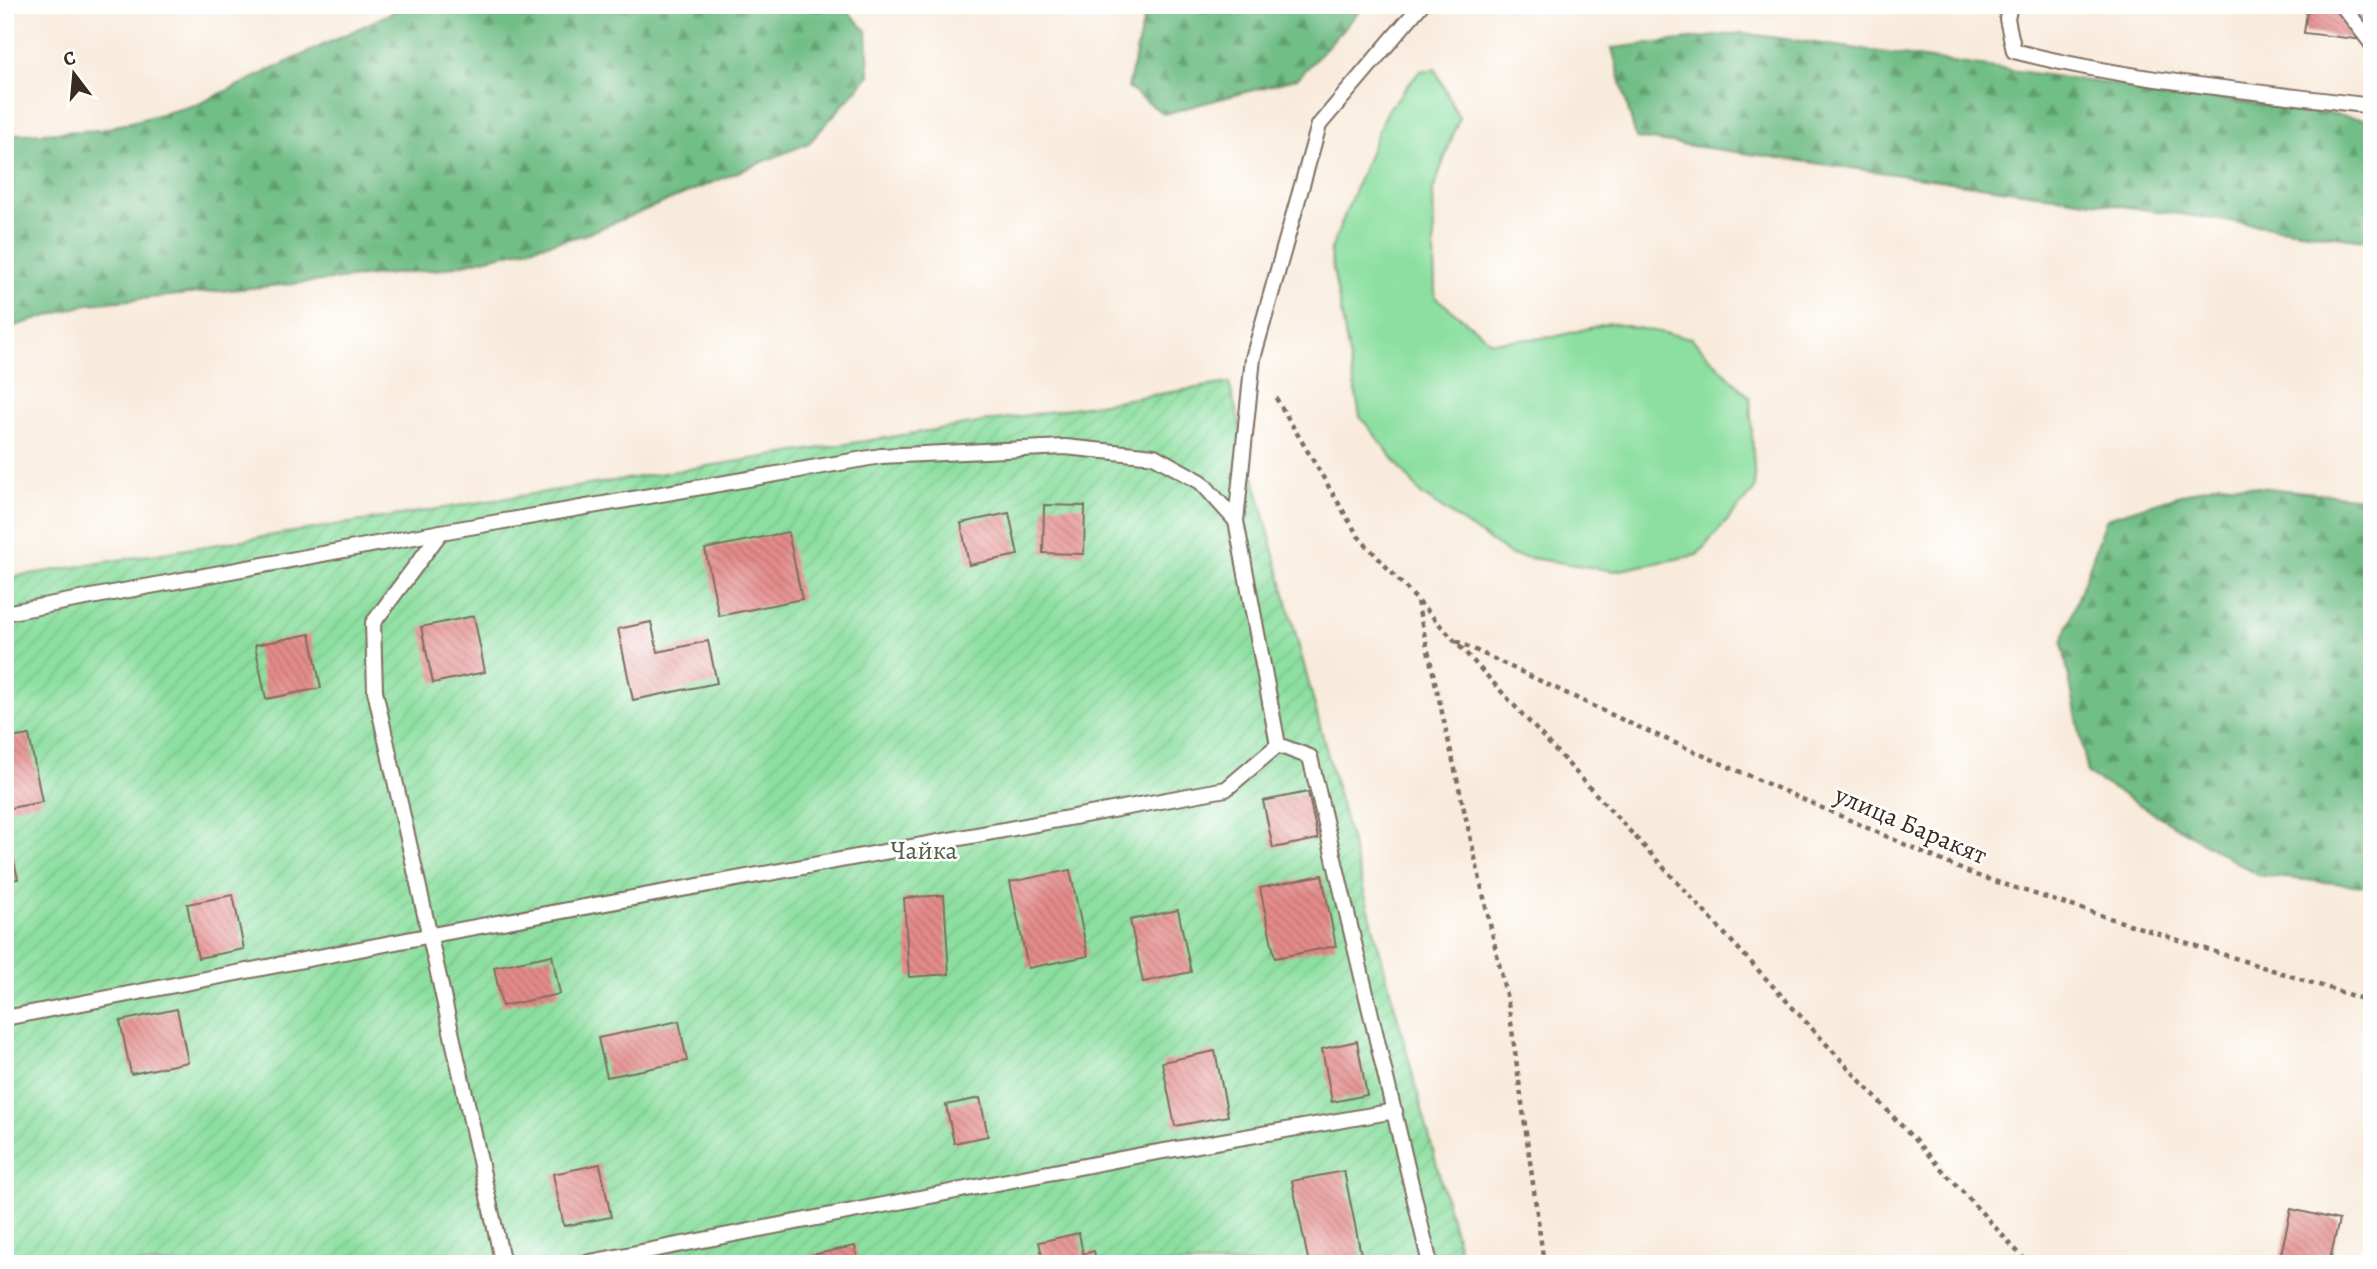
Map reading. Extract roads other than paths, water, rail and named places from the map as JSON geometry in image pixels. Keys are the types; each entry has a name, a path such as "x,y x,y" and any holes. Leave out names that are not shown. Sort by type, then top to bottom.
{"lane":[{"path":"1278,745 1236,521 1253,358 1319,125 1420,5"},
{"path":"2010,5 2007,19 2014,51 2053,61 2195,84 2372,106"},
{"path":"2342,5 2372,44"},
{"path":"5,613 441,532 881,457 1065,447 1154,456 1201,482 1236,521"},
{"path":"441,532 373,623 375,691 432,935 503,1264"},
{"path":"5,1018 432,935 1226,789 1278,745"},
{"path":"1278,745 1310,757 1430,1264"},
{"path":"580,1264 1141,1155 1395,1111"}],"park label":[{"name":"Чайка","path":"924,850"}]}
